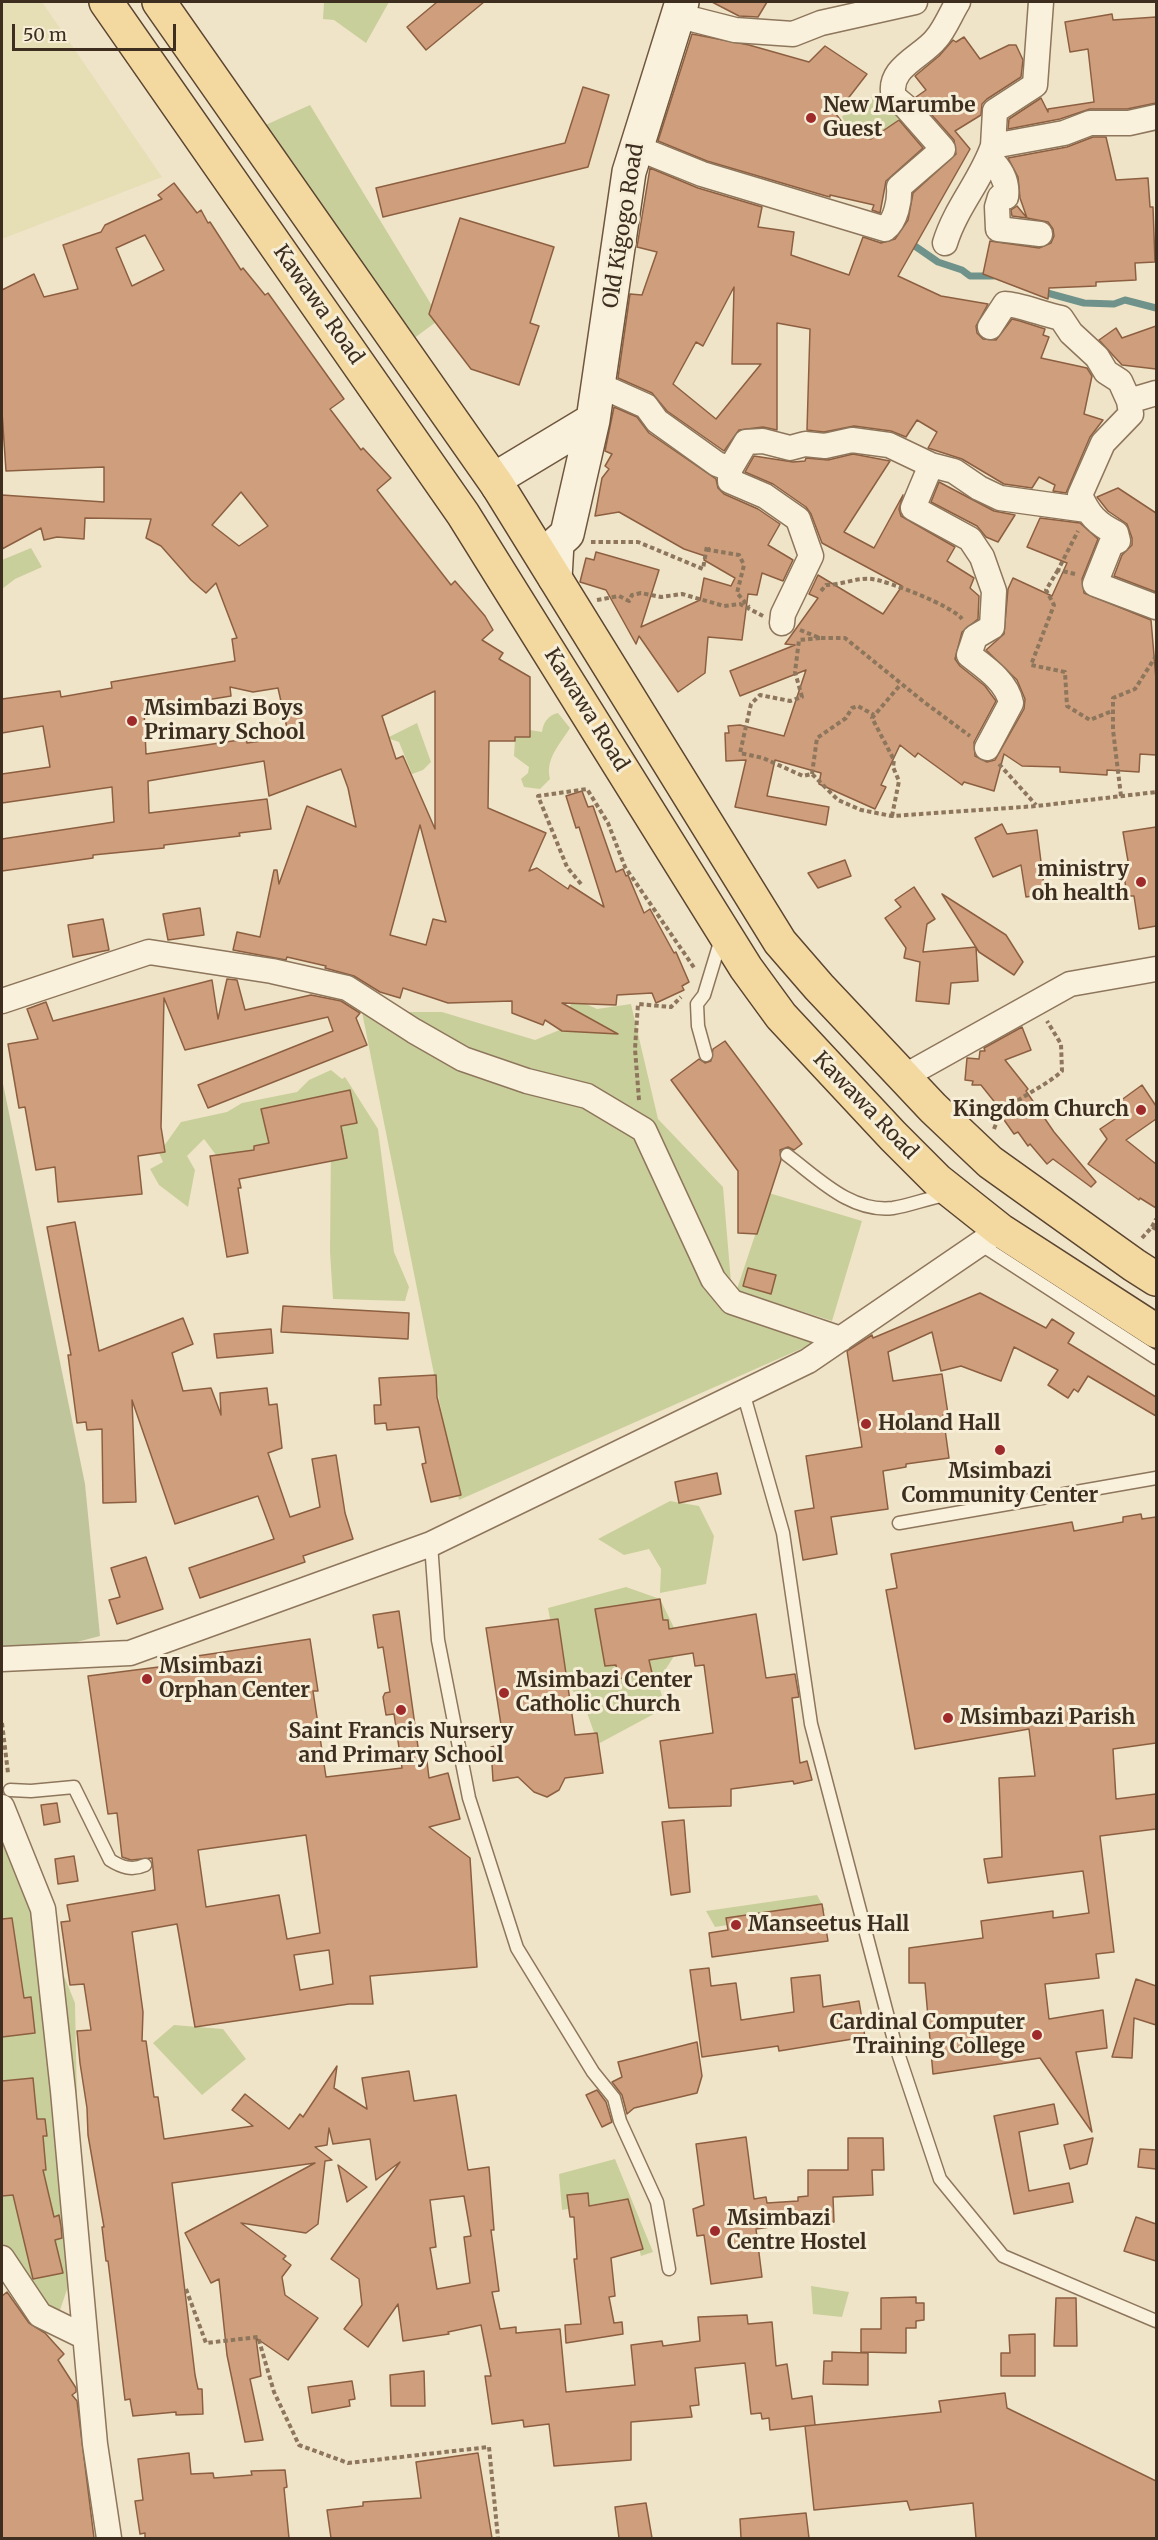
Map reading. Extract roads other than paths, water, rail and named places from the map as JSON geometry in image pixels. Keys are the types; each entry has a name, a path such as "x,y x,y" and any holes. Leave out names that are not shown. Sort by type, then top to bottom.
{"main road":[{"name":"Kawawa Road","path":"106,2 463,514 723,931 781,1016 893,1136 956,1195 990,1237 1156,1331"},
{"name":"Kawawa Road","path":"159,2 498,486 780,942 819,987 909,1082 990,1162 1156,1279"}],"street":[{"path":"679,8 735,30 793,34 821,12 915,2"},
{"path":"635,147 702,174 885,229 889,226 898,205 899,187 943,149 906,107 894,97 895,82 901,69 936,39 958,2"},
{"path":"945,243 953,218 991,152 995,111 1002,104 1035,85 1041,2"},
{"name":"Old Kigogo Road","path":"555,579 557,543 567,534 593,420 635,147 679,8"},
{"path":"991,152 1064,133 1089,123 1129,123 1156,117"},
{"path":"991,152 1008,183 1006,197 1000,197 997,207 998,229 1040,234"},
{"path":"990,327 1005,304 1017,305 1023,309 1061,318 1071,333 1097,357 1106,372 1120,381 1129,401 1131,414 1103,442 1080,495 1087,511 1099,525 1116,533 1118,540 1111,544 1095,584 1156,607"},
{"path":"599,385 646,406 657,421 717,464 730,469"},
{"path":"1129,401 1156,393"},
{"path":"498,486 505,473 593,420"},
{"path":"785,614 811,556 798,519 765,496 730,480 730,469 746,442 763,441 790,448 805,444 825,446 852,440 903,449 931,465 954,471 979,488 1000,498 1087,511"},
{"path":"931,465 913,508 970,539 982,557 994,591 992,627 975,637 969,656 990,671 1009,692 1011,703 987,748"},
{"path":"2,1001 148,952 333,983 347,988 404,1025 463,1059 527,1081 587,1096 644,1130 713,1280 732,1302 841,1339"},
{"path":"909,1082 914,1071 1032,1003 1070,984 1156,969"},
{"path":"2,1659 130,1653 431,1544 808,1361 990,1237"},
{"path":"6,1798 43,1909 63,2091 95,2444 110,2538"},
{"path":"2,2258 40,2315 85,2337"}],"lane":[{"path":"706,1055 698,1026 698,1004 704,995 723,931"},
{"path":"787,1155 841,1196 857,1204 892,1208 956,1195"},
{"path":"990,1237 1156,1358"},
{"path":"743,1392 783,1533 811,1724 895,2044 940,2179 1003,2256 1156,2321"},
{"path":"899,1523 1156,1478"},
{"path":"431,1544 438,1640 469,1798 517,1948 593,2072 614,2098 620,2121 657,2202 669,2269"},
{"path":"6,1798 31,1791 74,1787 110,1860 121,1867 138,1868 145,1865"}],"waterway":[{"path":"909,242 938,262 962,270 970,276 993,276"},
{"path":"1040,291 1084,303 1114,304 1125,300 1156,308"}],"place":[{"name":"New Marumbe Guest","path":"811,118"},
{"name":"Msimbazi Boys Primary School","path":"132,721"},
{"name":"ministry oh health","path":"1141,882"},
{"name":"Kingdom Church","path":"1141,1110"},
{"name":"Holand Hall","path":"866,1424"},
{"name":"Msimbazi Community Center","path":"1000,1450"},
{"name":"Msimbazi Orphan Center","path":"147,1679"},
{"name":"Msimbazi Center Catholic Church","path":"504,1693"},
{"name":"Saint Francis Nursery and Primary School","path":"401,1710"},
{"name":"Msimbazi Parish","path":"948,1718"},
{"name":"Manseetus Hall","path":"736,1925"},
{"name":"Cardinal Computer Training College","path":"1037,2035"},
{"name":"Msimbazi Centre Hostel","path":"715,2231"}]}
